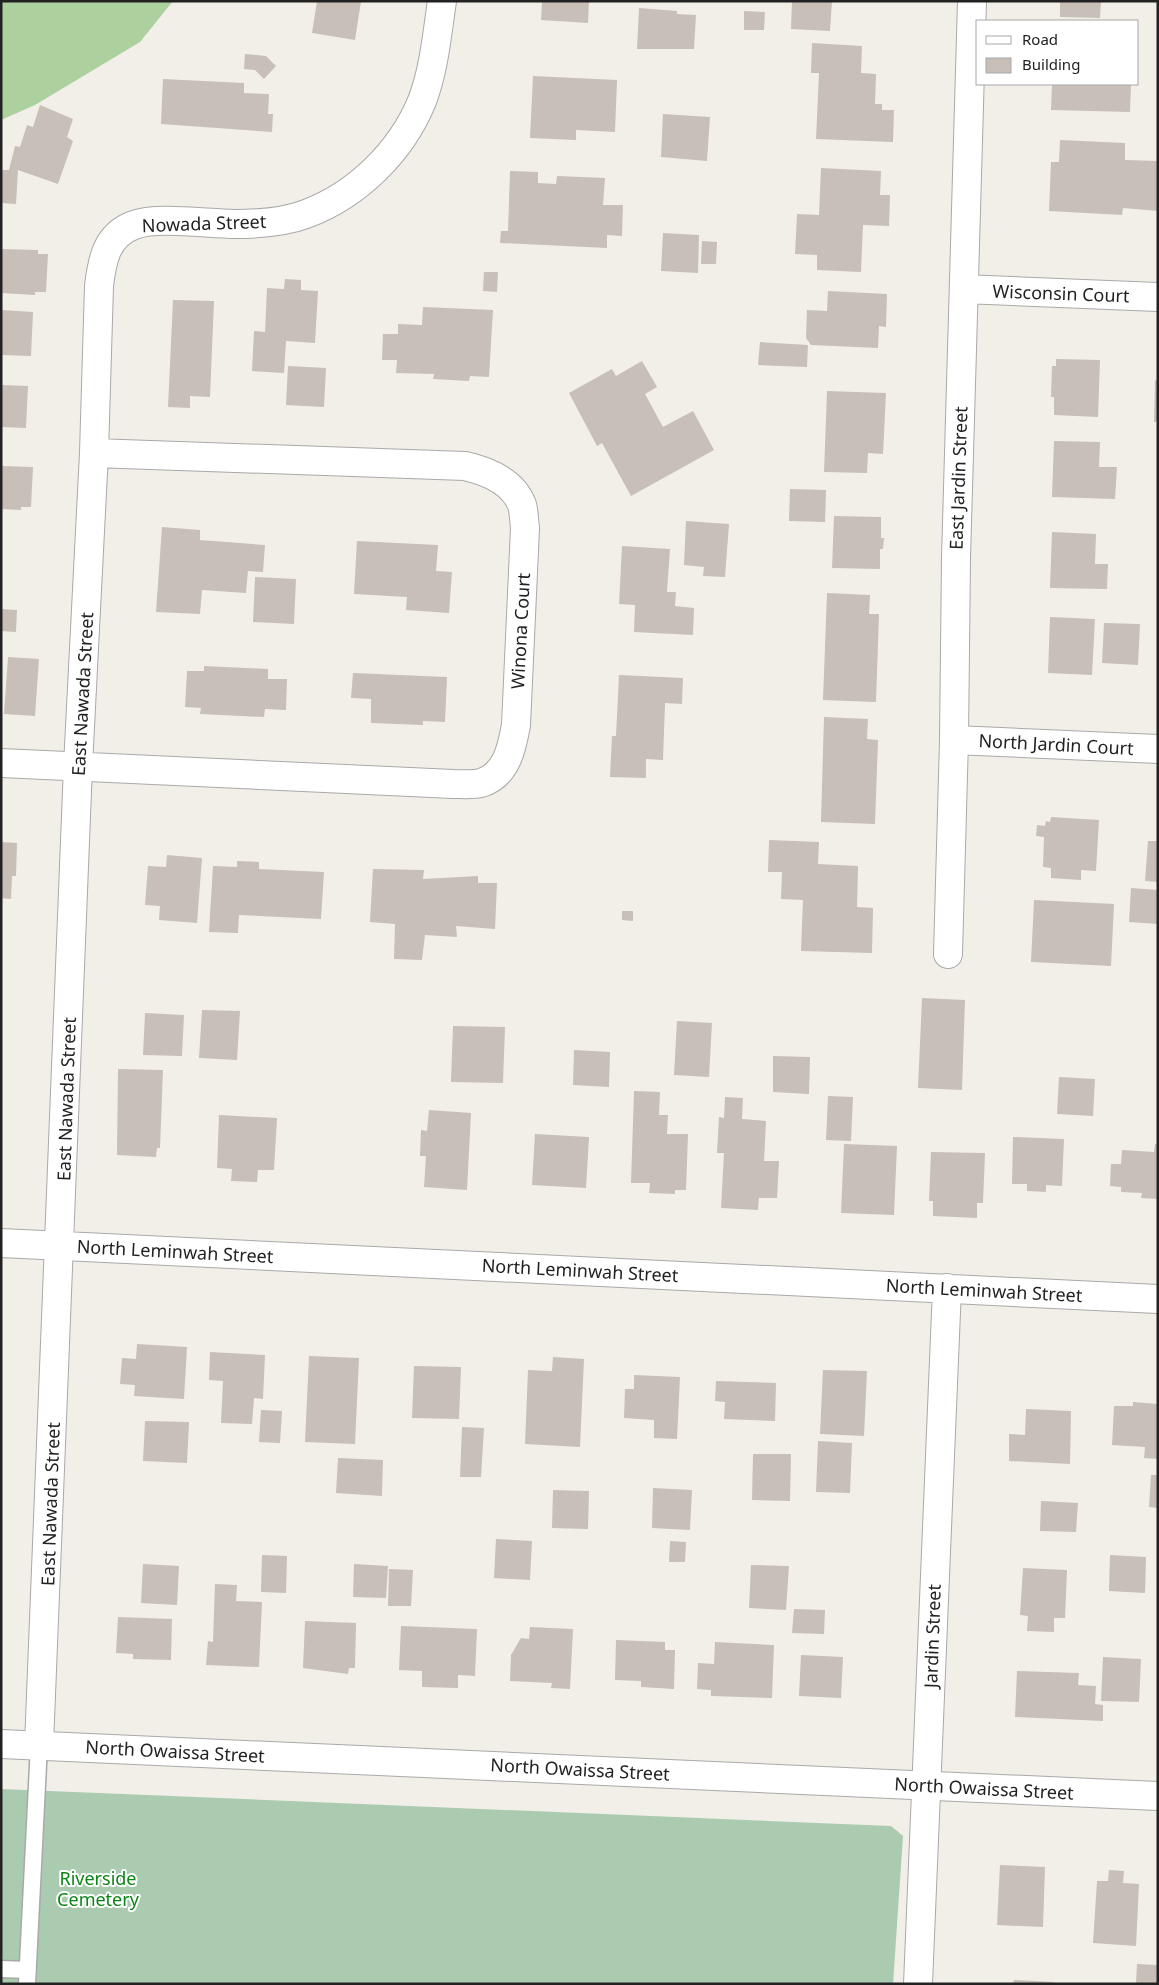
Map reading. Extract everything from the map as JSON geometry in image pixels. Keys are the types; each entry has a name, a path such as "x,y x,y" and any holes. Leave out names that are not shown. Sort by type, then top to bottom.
{"street":[{"name":"Nowada Street","path":"94,453 99,286 103,260 108,246 118,234 134,224 156,222 236,224 273,221 305,215 344,196 376,170 405,134 422,100 434,51 442,1"},
{"name":"East Jardin Street","path":"948,954 954,740 956,558 972,1"},
{"name":"Wisconsin Court","path":"964,289 1158,297"},
{"name":"East Nawada Street","path":"39,1745 78,766 94,453"},
{"name":"Winona Court","path":"1,763 453,784 482,783 502,769 512,749 516,715 525,528 522,504 509,486 489,472 465,466 94,453"},
{"name":"North Jardin Court","path":"954,740 1158,749"},
{"name":"North Leminwah Street","path":"1,1243 1158,1299"},
{"name":"Jardin Street","path":"918,1984 947,1288"},
{"name":"North Owaissa Street","path":"1,1744 926,1784 1158,1796"}],"lane":[{"path":"1,1969 27,1977 39,1745"}],"green space":[{"path":"1,1 173,1 140,42 35,105 1,120"},
{"name":"Riverside Cemetery","path":"1,1789 891,1826 903,1836 893,1984 1,1984"}],"building":[{"path":"317,1 361,1 355,40 312,33"},
{"path":"542,1 589,1 588,23 541,20"},
{"path":"792,1 832,1 830,31 791,29"},
{"path":"1060,1 1101,1 1100,18 1060,17"},
{"path":"639,8 677,11 677,14 696,15 694,49 637,49"},
{"path":"744,11 765,12 764,30 744,30"},
{"path":"812,43 862,46 861,73 876,74 875,104 882,104 882,110 894,110 893,142 816,139 819,73 811,73"},
{"path":"245,54 266,56 276,66 264,79 255,70 244,69"},
{"path":"533,76 617,80 615,132 576,130 576,140 530,138"},
{"path":"163,79 244,83 244,93 269,94 268,114 273,114 272,132 161,124"},
{"path":"1052,85 1131,85 1130,112 1051,110"},
{"path":"40,105 73,119 67,137 73,141 58,184 18,170 16,204 1,203 1,170 9,170 15,146 20,147 27,125 33,127"},
{"path":"663,114 710,117 707,161 661,157"},
{"path":"1060,140 1125,143 1125,160 1158,161 1158,211 1123,208 1122,215 1049,211 1051,162 1059,162"},
{"path":"821,168 881,171 880,195 890,195 889,226 863,225 861,272 817,270 817,255 795,254 797,214 819,215"},
{"path":"510,171 538,172 538,183 556,184 557,176 605,178 603,205 623,205 622,236 607,235 607,248 500,243 501,231 508,231"},
{"path":"663,233 699,235 698,273 661,271"},
{"path":"702,241 717,242 716,264 701,264"},
{"path":"1,249 38,250 38,254 48,254 46,292 35,292 35,295 1,293"},
{"path":"484,272 498,272 497,292 483,291"},
{"path":"285,279 301,280 301,290 318,291 315,343 286,341 284,373 252,371 254,331 265,332 267,288 284,289"},
{"path":"828,291 887,294 886,327 879,326 878,348 811,345 806,338 807,310 827,311"},
{"path":"173,300 214,301 210,397 190,396 190,408 168,407"},
{"path":"423,307 493,310 489,377 470,376 469,381 433,379 434,374 396,373 397,360 382,360 383,334 398,334 398,324 422,325"},
{"path":"1,310 33,312 31,356 1,355"},
{"path":"760,342 808,345 807,367 758,365"},
{"path":"1056,359 1100,360 1098,417 1054,415 1054,397 1051,397 1052,366 1056,366"},
{"path":"642,361 657,387 645,394 663,427 693,411 714,450 631,496 602,443 597,446 569,393 612,369 616,376"},
{"path":"288,366 326,368 324,407 286,405"},
{"path":"1155,380 1158,381 1158,422 1154,422"},
{"path":"1,385 28,386 26,428 1,427"},
{"path":"827,391 886,393 883,454 868,453 867,473 824,472"},
{"path":"1054,441 1100,442 1099,467 1117,467 1115,499 1052,497"},
{"path":"1,466 33,467 31,507 21,507 21,510 1,509"},
{"path":"790,489 826,490 825,522 789,521"},
{"path":"834,516 881,517 881,538 884,538 883,549 880,549 880,569 832,568"},
{"path":"686,521 729,524 725,577 703,576 704,567 684,565"},
{"path":"162,527 200,530 200,540 265,545 263,572 248,571 246,593 202,590 200,614 156,612"},
{"path":"1052,532 1096,534 1095,564 1108,564 1107,589 1050,588"},
{"path":"357,541 438,545 436,571 452,572 449,613 406,610 407,597 354,594"},
{"path":"622,546 670,549 667,592 676,592 675,606 694,608 693,635 634,632 635,605 619,604"},
{"path":"255,577 296,579 294,624 253,622"},
{"path":"827,593 870,595 869,614 879,614 876,702 823,700"},
{"path":"1,609 17,610 16,632 1,631"},
{"path":"1050,617 1095,619 1092,675 1048,673"},
{"path":"1104,623 1140,624 1138,665 1102,663"},
{"path":"8,657 39,659 35,716 4,714"},
{"path":"204,666 268,669 268,679 287,679 286,710 265,709 264,717 200,714 201,708 185,707 187,671 204,671"},
{"path":"353,673 447,677 445,722 423,721 423,725 371,723 371,699 351,698"},
{"path":"619,675 683,678 682,704 665,703 663,760 646,759 646,778 610,777 612,736 616,736"},
{"path":"824,717 868,719 867,739 878,740 875,824 821,822"},
{"path":"1051,817 1099,820 1096,871 1081,870 1081,880 1051,878 1051,868 1043,867 1044,837 1036,836 1037,825 1045,826 1046,821 1050,822"},
{"path":"769,840 819,842 818,864 858,866 857,907 873,908 872,953 801,951 803,900 781,899 782,872 768,872"},
{"path":"1148,841 1158,841 1158,882 1145,881"},
{"path":"1,842 17,843 16,876 12,876 11,899 1,898"},
{"path":"167,855 202,858 197,923 159,920 160,906 145,905 148,866 166,867"},
{"path":"237,861 259,862 259,869 324,872 321,919 239,915 238,933 209,932 213,866 237,867"},
{"path":"373,869 424,870 423,879 478,876 478,883 497,883 495,929 456,926 457,937 425,935 422,960 394,959 395,924 370,922"},
{"path":"1131,888 1158,890 1158,924 1129,922"},
{"path":"1034,900 1114,904 1111,966 1031,962"},
{"path":"622,911 633,911 633,921 622,920"},
{"path":"922,998 965,1000 962,1090 918,1088"},
{"path":"202,1010 240,1011 237,1060 199,1058"},
{"path":"145,1013 184,1015 182,1056 143,1055"},
{"path":"677,1021 712,1023 709,1077 674,1075"},
{"path":"453,1026 505,1027 503,1083 451,1082"},
{"path":"574,1050 610,1052 609,1087 573,1085"},
{"path":"773,1056 810,1057 809,1094 773,1092"},
{"path":"118,1069 163,1070 160,1148 157,1148 156,1157 117,1155"},
{"path":"1059,1077 1095,1079 1093,1116 1057,1114"},
{"path":"634,1091 660,1092 659,1115 668,1115 667,1134 688,1134 686,1190 675,1190 675,1194 649,1193 650,1183 631,1183"},
{"path":"828,1096 853,1097 851,1141 826,1140"},
{"path":"725,1097 743,1098 742,1119 766,1121 764,1161 779,1161 777,1198 759,1198 758,1210 721,1208 724,1153 717,1153 719,1117 724,1118"},
{"path":"429,1110 471,1113 467,1190 424,1187 426,1156 420,1156 421,1130 427,1131"},
{"path":"219,1115 277,1118 274,1170 258,1170 257,1182 231,1181 232,1169 217,1168"},
{"path":"535,1134 589,1137 586,1188 532,1185"},
{"path":"1013,1137 1064,1139 1062,1186 1046,1185 1046,1192 1027,1191 1027,1184 1012,1184"},
{"path":"844,1144 897,1146 894,1215 841,1213"},
{"path":"1155,1144 1158,1144 1158,1199 1141,1198 1142,1193 1121,1192 1121,1187 1110,1186 1111,1164 1121,1164 1122,1150 1154,1152"},
{"path":"931,1152 985,1153 983,1203 977,1203 977,1218 933,1216 933,1201 929,1201"},
{"path":"137,1344 187,1347 184,1399 134,1396 135,1385 120,1384 122,1358 136,1359"},
{"path":"210,1352 265,1355 263,1399 254,1398 252,1424 221,1423 223,1381 209,1380"},
{"path":"309,1356 359,1358 355,1444 305,1442"},
{"path":"553,1357 584,1359 580,1447 525,1444 528,1370 552,1371"},
{"path":"414,1366 461,1367 459,1419 412,1418"},
{"path":"823,1370 867,1371 864,1436 820,1434"},
{"path":"634,1375 680,1377 677,1439 654,1438 654,1420 624,1418 625,1389 634,1389"},
{"path":"716,1381 776,1383 775,1421 724,1419 725,1402 715,1401"},
{"path":"1133,1402 1158,1404 1158,1459 1144,1458 1145,1447 1112,1445 1114,1406 1133,1406"},
{"path":"1026,1409 1071,1411 1070,1464 1009,1461 1009,1434 1025,1435"},
{"path":"261,1410 282,1411 280,1443 259,1442"},
{"path":"145,1421 189,1422 187,1463 143,1461"},
{"path":"462,1427 484,1428 481,1477 460,1477"},
{"path":"818,1441 852,1443 850,1493 816,1492"},
{"path":"753,1454 791,1454 790,1501 752,1500"},
{"path":"338,1458 383,1460 382,1496 336,1493"},
{"path":"1151,1475 1158,1475 1158,1508 1149,1507"},
{"path":"653,1488 692,1490 690,1530 652,1528"},
{"path":"553,1490 589,1491 588,1529 552,1528"},
{"path":"1041,1501 1078,1503 1076,1532 1040,1531"},
{"path":"496,1539 532,1541 530,1580 494,1578"},
{"path":"670,1541 686,1542 685,1562 669,1562"},
{"path":"262,1555 287,1556 286,1593 261,1592"},
{"path":"1110,1555 1146,1557 1145,1593 1109,1591"},
{"path":"143,1564 179,1566 177,1605 141,1603"},
{"path":"354,1564 388,1566 386,1598 353,1597"},
{"path":"751,1565 789,1566 786,1610 749,1608"},
{"path":"1023,1568 1067,1570 1065,1618 1054,1618 1054,1632 1027,1631 1028,1616 1020,1615"},
{"path":"389,1569 413,1570 411,1606 388,1606"},
{"path":"215,1584 237,1585 236,1601 262,1602 259,1667 206,1665 208,1641 213,1642"},
{"path":"794,1609 825,1610 824,1634 792,1633"},
{"path":"118,1617 172,1619 171,1660 133,1659 133,1654 116,1653"},
{"path":"305,1621 356,1623 355,1668 349,1668 348,1674 303,1668"},
{"path":"401,1626 477,1629 475,1676 458,1675 458,1688 422,1687 422,1671 399,1670"},
{"path":"530,1627 573,1629 570,1689 551,1688 552,1683 510,1681 511,1655 521,1638 529,1639"},
{"path":"616,1640 665,1642 665,1650 675,1650 674,1689 641,1687 641,1681 615,1680"},
{"path":"715,1642 774,1645 772,1698 711,1696 711,1690 697,1689 698,1663 714,1664"},
{"path":"801,1655 843,1657 841,1698 799,1696"},
{"path":"1103,1657 1141,1659 1139,1702 1101,1701"},
{"path":"1017,1671 1079,1673 1078,1685 1096,1686 1095,1704 1103,1705 1103,1721 1015,1717"},
{"path":"1000,1865 1045,1867 1043,1927 997,1925"},
{"path":"1109,1870 1124,1871 1123,1883 1139,1884 1136,1946 1093,1943 1097,1881 1108,1881"},
{"path":"1137,1964 1158,1965 1157,1984 1136,1984"},
{"path":"1014,1980 1053,1982 1053,1984 1013,1984"}]}
